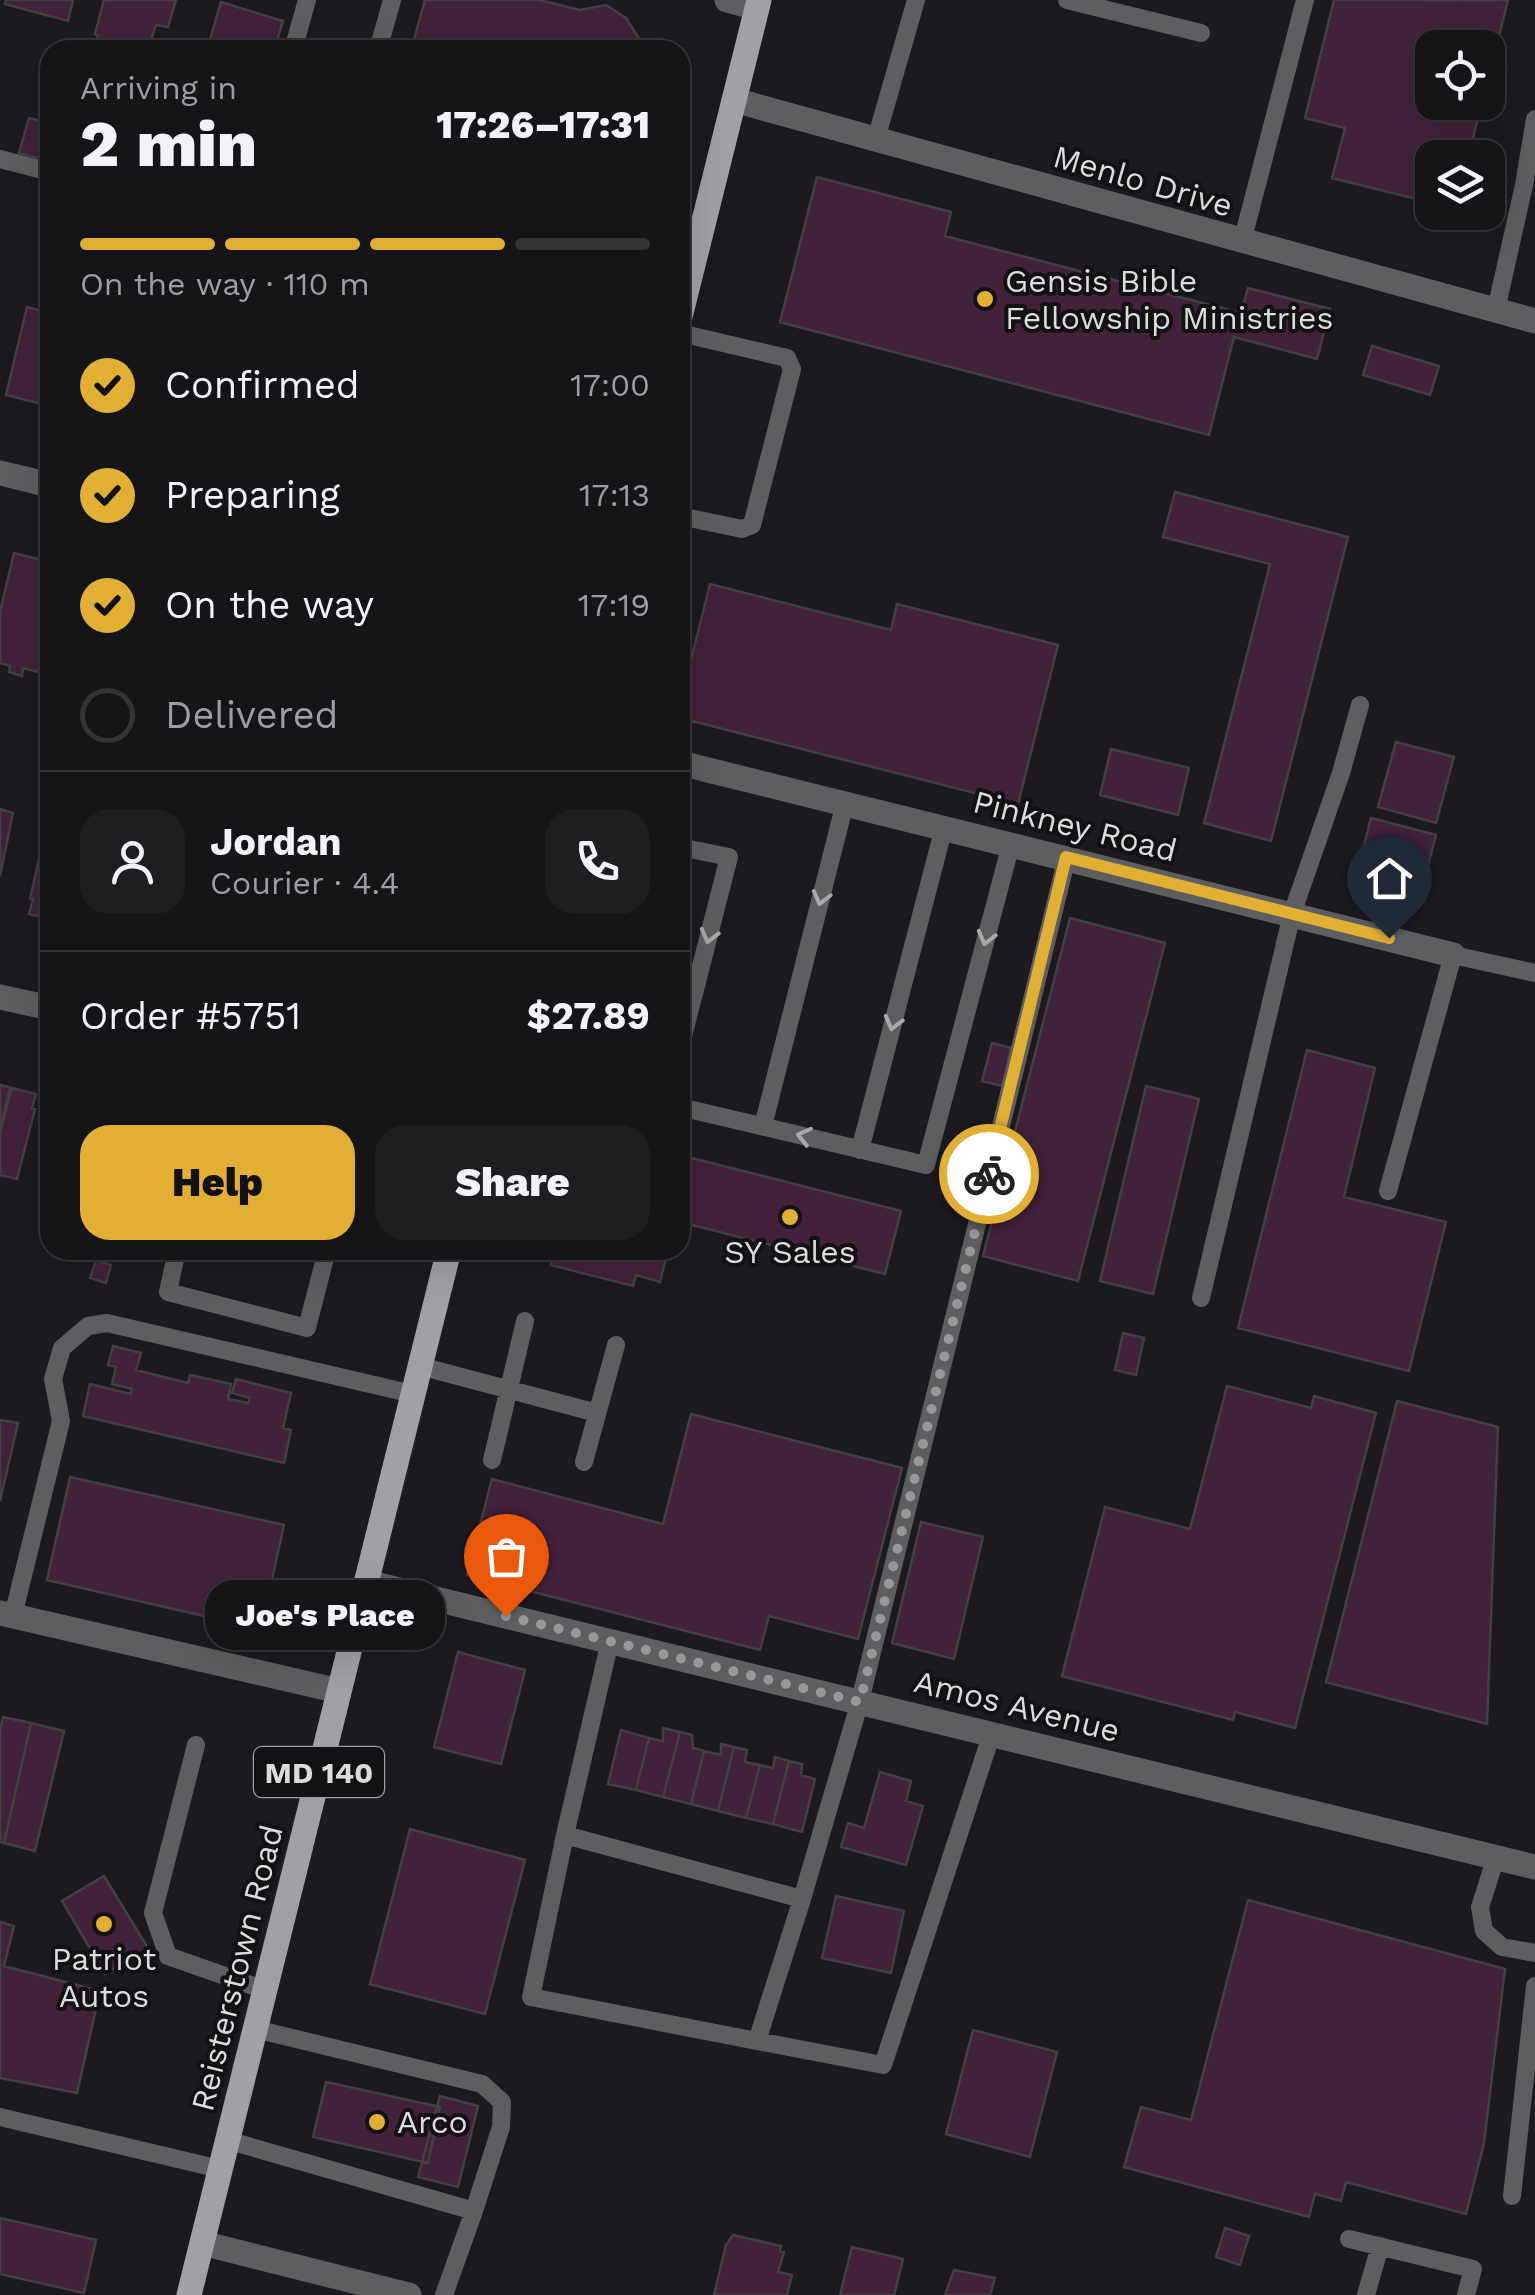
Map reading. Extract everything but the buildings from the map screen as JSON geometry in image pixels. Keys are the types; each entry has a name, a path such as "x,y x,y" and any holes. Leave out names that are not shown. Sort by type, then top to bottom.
{"main road":[{"path":"690,234 734,100 758,4"},
{"name":"Reisterstown Road","path":"189,2295 446,1260"}],"street":[{"path":"727,0 758,4"},
{"name":"Menlo Drive","path":"734,100 1535,321"},
{"path":"0,473 40,483"},
{"name":"Pinkney Road","path":"690,765 1453,954"},
{"path":"0,997 40,1006"},
{"name":"Amos Avenue","path":"366,1582 1535,1867"},
{"path":"6,1615 339,1691"},
{"path":"202,2242 409,2295"}],"lane":[{"path":"296,40 306,0"},
{"path":"381,40 392,0"},
{"path":"876,139 916,0"},
{"path":"1067,0 1201,33"},
{"path":"1242,242 1305,0"},
{"path":"1496,310 1535,119"},
{"path":"0,159 40,169"},
{"path":"690,335 788,358 792,369 752,525 742,529 690,518"},
{"path":"1201,1298 1292,914 1341,774 1360,705"},
{"path":"763,1126 845,803"},
{"path":"860,1150 944,827"},
{"path":"690,1108 926,1165 1012,844"},
{"path":"690,848 730,857 690,1010"},
{"path":"757,2041 860,1702 1066,857"},
{"path":"1388,1191 1453,954 1535,973"},
{"path":"174,1260 168,1292 307,1328 324,1260"},
{"path":"492,1460 525,1321"},
{"path":"6,1615 61,1421 53,1379 62,1348 88,1326 107,1324 412,1394"},
{"path":"584,1462 616,1346"},
{"path":"420,1366 597,1413"},
{"path":"610,1641 531,1997 883,2065 992,1734"},
{"path":"196,1745 153,1913 168,1956 265,1990"},
{"path":"565,1835 802,1899"},
{"path":"1496,1858 1480,1908 1484,1931 1502,1947 1535,1953"},
{"path":"1512,2196 1535,1986"},
{"path":"255,2028 482,2084 502,2102 501,2128 444,2295"},
{"path":"0,2117 220,2169"},
{"path":"227,2140 474,2211"},
{"path":"1349,2239 1472,2268 1466,2295"},
{"path":"1366,2295 1380,2246"}],"way so far":[{"path":"506,1616 860,1702 989,1174"}],"place":[{"name":"Gensis Bible Fellowship Ministries","path":"985,299"},
{"name":"SY Sales","path":"790,1217"},
{"name":"Joe's Place","path":"506,1616"},
{"name":"Patriot Autos","path":"104,1924"},
{"name":"Arco","path":"377,2122"}],"route":[{"path":"989,1174 1066,857 1389,938"}]}
